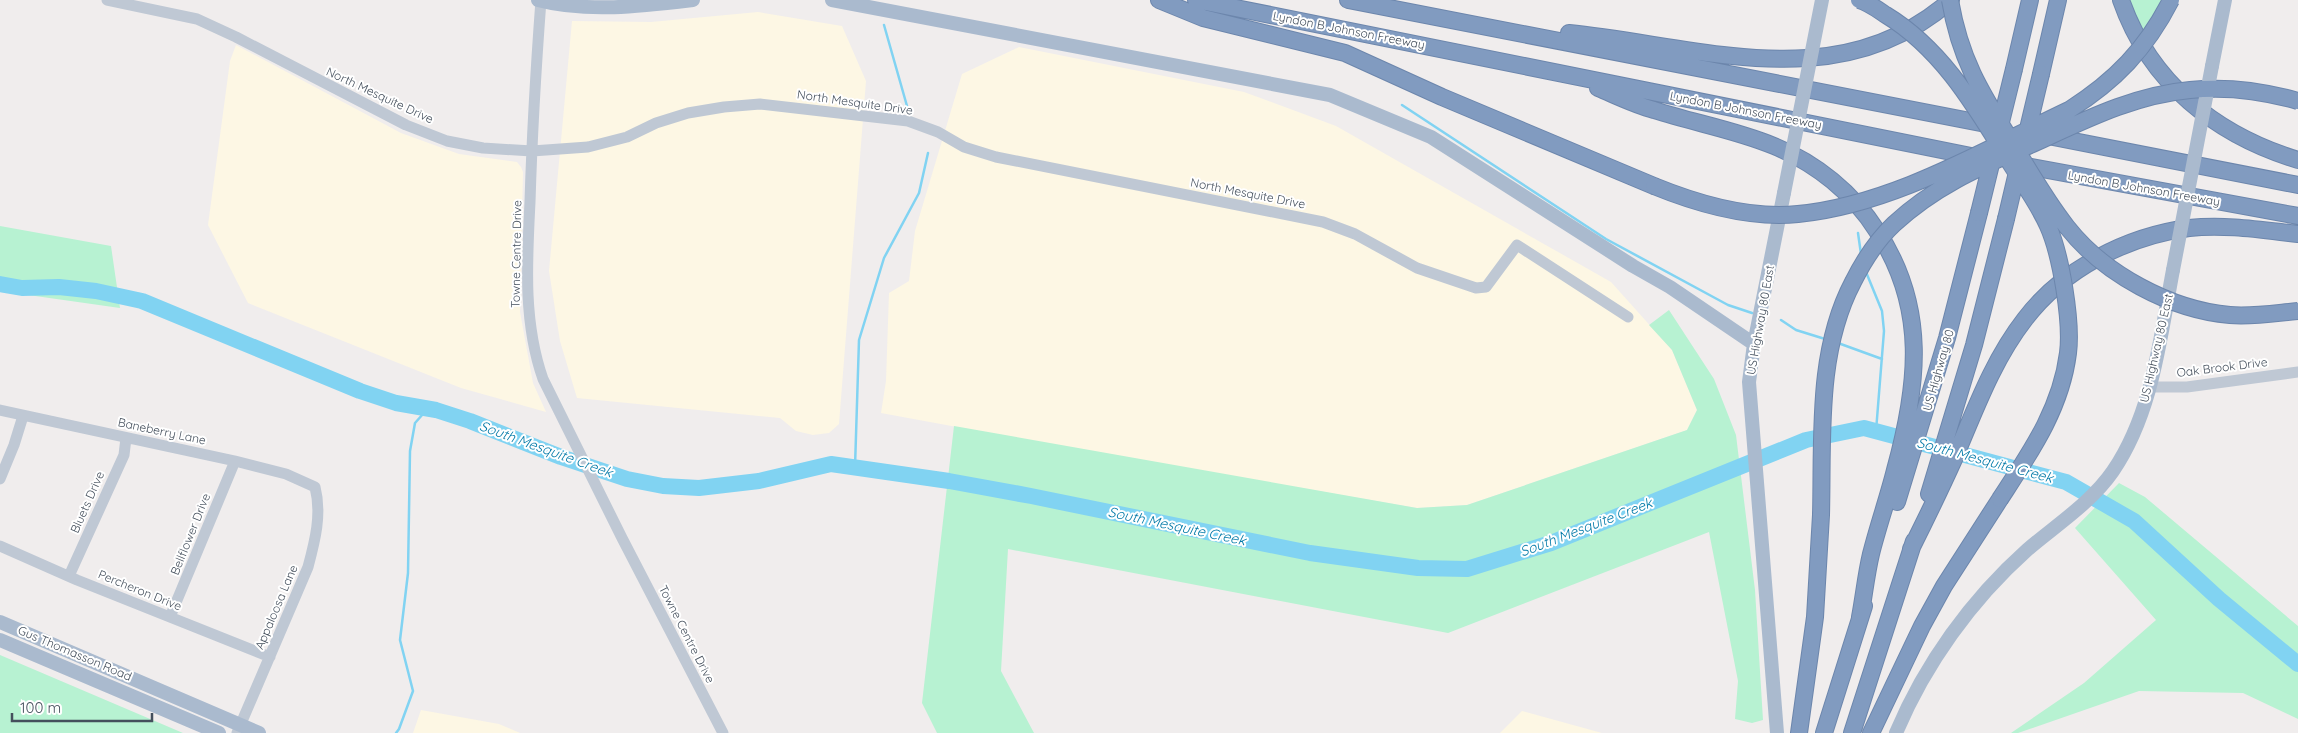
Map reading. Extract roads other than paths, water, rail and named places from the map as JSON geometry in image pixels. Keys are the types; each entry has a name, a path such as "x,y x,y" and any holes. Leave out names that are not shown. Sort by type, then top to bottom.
{"highway":[{"path":"1159,0 1203,18 1346,54 1442,97 1673,194 1739,212 1796,214 1841,207 1895,192 2069,110 2088,98 2130,62 2158,25 2171,0"},
{"name":"Lyndon B Johnson Freeway","path":"1196,0 2044,170 2298,216"},
{"path":"1348,0 2298,186"},
{"path":"1859,0 1902,25 1931,49 1960,84 2048,227 2059,264 2068,342 2064,378 2054,409 2040,438 1944,586 1922,626 1871,733"},
{"path":"1467,22 1598,36 1671,48 1747,57 1804,60 1848,53 1885,41 1922,22 1951,0"},
{"path":"1951,0 1954,26 1967,65 1984,98 2062,220 2090,252 2133,282 2164,299 2201,312 2232,316 2298,311"},
{"name":"US Highway 80","path":"1901,471 1924,416 1947,338 2030,0"},
{"path":"1938,483 1952,418 1974,345 2006,219 2058,0"},
{"path":"2121,0 2134,32 2155,65 2189,102 2212,121 2235,134 2298,160"},
{"path":"1559,72 1652,110 1774,146 1816,168 1845,192 1866,213 1898,268 1907,292 1915,347 1914,375 1901,471 1871,554 1860,617 1824,733"},
{"path":"1799,733 1815,617 1821,515 1825,390 1830,351 1838,317 1852,282 1893,225 1940,187 2097,114 2126,104 2154,96 2190,90 2234,89 2255,91 2298,101"},
{"path":"1852,733 1911,549 1938,483 1972,418 1997,363 2025,318 2060,284 2098,257 2142,239 2189,228 2238,227 2298,234"}],"main road":[{"path":"540,0 578,5 637,7 692,0"},
{"path":"832,0 1330,95 1431,137 1670,287 1754,344"},
{"name":"US Highway 80 East","path":"1776,733 1749,382 1754,344 1822,0"},
{"name":"US Highway 80 East","path":"1896,733 1924,676 1968,612 2011,566 2100,486 2112,472 2127,446 2150,387 2225,0"},
{"name":"Gus Thomasson Road","path":"0,622 239,729 259,733"},
{"name":"Gus Thomasson Road","path":"0,640 219,733"}],"street":[{"name":"North Mesquite Drive","path":"107,0 197,20 236,37 406,125 447,141 483,148 532,151 578,148 627,137 656,123 688,113 731,106 760,104 908,121 938,132 964,147 996,157 1323,222 1355,234 1416,268 1476,288 1486,287 1517,245 1628,317"},
{"name":"Towne Centre Drive","path":"540,0 534,85 527,282 529,318 538,364 543,379 622,538 723,733"},
{"name":"Oak Brook Drive","path":"2150,387 2187,387 2298,372"},
{"name":"Baneberry Lane","path":"0,410 235,460 286,474 315,487"},
{"path":"0,478 23,416"},
{"name":"Bluets Drive","path":"69,576 124,455 126,438"},
{"name":"Bellflower Drive","path":"170,617 235,460"},
{"name":"Appaloosa Lane","path":"239,729 308,567 316,540 318,500 315,487"},
{"name":"Percheron Drive","path":"0,546 69,576 270,657"}],"waterway":[{"path":"884,25 907,106"},
{"path":"1402,105 1606,239 1728,305 1752,313"},
{"path":"855,467 859,340 884,258 919,193 928,153"},
{"path":"1858,233 1861,254"},
{"path":"1866,272 1882,311 1884,331 1876,431"},
{"name":"South Mesquite Creek","path":"0,284 22,288 59,287 96,291 142,301 360,391 396,403 436,410 470,421 561,457 627,479 663,486 699,488 759,481 831,464 949,481 1031,496 1310,553 1418,568 1467,569 1551,543 1806,440 1864,428 2066,482 2134,521 2219,599 2298,664"},
{"path":"1781,320 1796,330 1825,339"},
{"path":"1838,343 1882,359"},
{"path":"396,733 413,691 400,640 408,573 410,451 415,423 423,414 436,410"}]}
